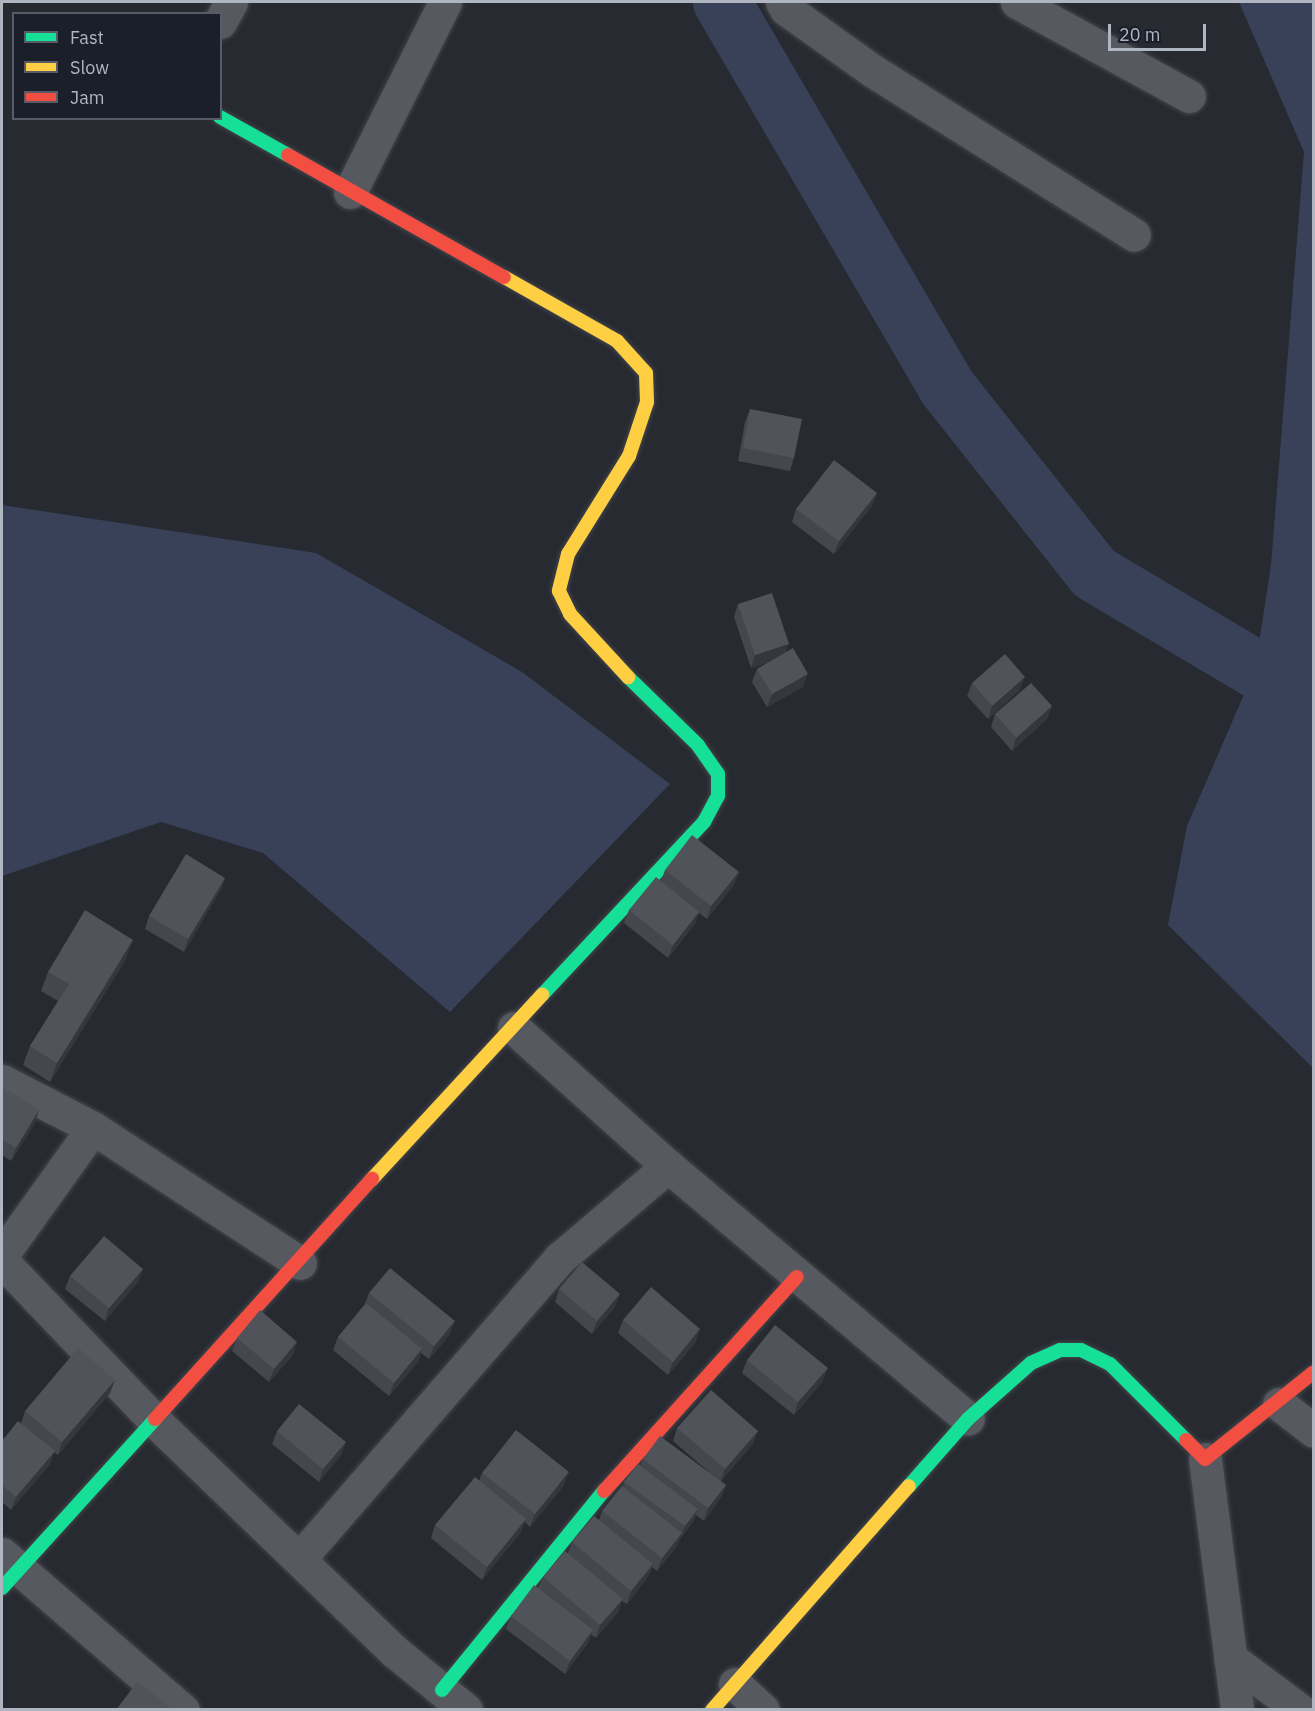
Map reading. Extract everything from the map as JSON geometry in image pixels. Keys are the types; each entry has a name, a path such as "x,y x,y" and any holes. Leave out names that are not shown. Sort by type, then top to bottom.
{"street":[{"path":"222,18 231,2"},
{"path":"350,192 445,2"},
{"path":"782,2 786,9 873,71 1134,235"},
{"path":"1017,2 1189,96"},
{"path":"183,1710 7,1571 154,1420 300,1263 704,822 718,796 718,774 698,745 599,648 570,614 559,591 568,554 629,456 647,402 646,373 617,340 222,118"},
{"path":"514,1028 796,1277 968,1419"},
{"path":"2,1081 93,1128 300,1263"},
{"path":"2,1255 93,1128"},
{"path":"300,1558 560,1258 668,1166"},
{"path":"2,1261 154,1420 300,1558 394,1651 454,1700 613,1479 796,1277"},
{"path":"712,1710 968,1419 1031,1363 1060,1350 1081,1350 1110,1365 1205,1459 1237,1710"},
{"path":"1205,1459 1279,1404 1314,1372"},
{"path":"1279,1404 1314,1431"},
{"path":"1230,1658 1300,1710"},
{"path":"735,1684 763,1710"}],"water":[{"path":"1239,2 1313,2 1313,1068 1168,925 1187,826 1255,669 1271,565 1304,152"},
{"path":"2,505 316,553 522,672 670,784 450,1012 263,853 161,822 2,876"}],"building":[{"path":"750,409 802,419 794,458 743,448"},
{"path":"834,460 877,493 839,541 796,509"},
{"path":"772,593 789,644 755,655 738,604"},
{"path":"793,648 808,674 772,694 757,669"},
{"path":"1005,654 1025,677 992,706 972,683"},
{"path":"1031,683 1052,706 1016,738 995,714"},
{"path":"692,835 739,872 711,906 665,870"},
{"path":"186,854 225,878 188,939 149,916"},
{"path":"656,877 699,912 673,945 629,910"},
{"path":"85,910 133,940 57,1063 30,1046 69,984 48,972"},
{"path":"2,1087 39,1110 16,1148 2,1139"},
{"path":"104,1236 143,1269 109,1308 70,1276"},
{"path":"582,1262 620,1294 597,1321 559,1289"},
{"path":"390,1268 455,1321 434,1346 369,1293"},
{"path":"651,1287 700,1329 673,1362 623,1320"},
{"path":"366,1303 422,1349 394,1383 338,1337"},
{"path":"260,1310 297,1342 274,1369 237,1338"},
{"path":"775,1325 828,1368 798,1402 747,1360"},
{"path":"78,1348 115,1380 62,1442 25,1411"},
{"path":"711,1390 758,1431 725,1469 677,1428"},
{"path":"299,1404 346,1442 323,1469 277,1431"},
{"path":"18,1421 55,1451 16,1497 2,1485 2,1441"},
{"path":"516,1430 569,1472 535,1514 482,1473"},
{"path":"660,1436 726,1485 708,1508 643,1459"},
{"path":"638,1464 698,1509 685,1526 624,1482"},
{"path":"475,1477 526,1519 487,1567 435,1525"},
{"path":"622,1486 682,1533 662,1558 602,1511"},
{"path":"594,1516 653,1564 631,1591 572,1542"},
{"path":"565,1551 623,1599 600,1625 543,1577"},
{"path":"534,1585 593,1630 570,1661 511,1616"},
{"path":"137,1682 171,1708 170,1710 116,1710"}],"waterway":[{"path":"722,2 946,386 1094,573 1286,687 1314,689"}],"traffic: fast":[{"path":"222,118 288,155"},
{"path":"542,995 704,822 718,796 718,774 698,745 628,677"},
{"path":"909,1486 968,1419 1031,1363 1060,1350 1081,1350 1110,1364 1186,1440"},
{"path":"2,1588 155,1419"},
{"path":"442,1690 604,1491"}],"traffic: slow":[{"path":"504,277 617,341 646,373 647,402 629,456 568,554 559,591 570,614 628,677"},
{"path":"372,1179 542,995"},
{"path":"712,1710 909,1486"}],"traffic: jam":[{"path":"288,155 504,277"},
{"path":"155,1419 372,1179"},
{"path":"604,1491 797,1277"},
{"path":"1186,1440 1205,1459 1314,1372"}]}
